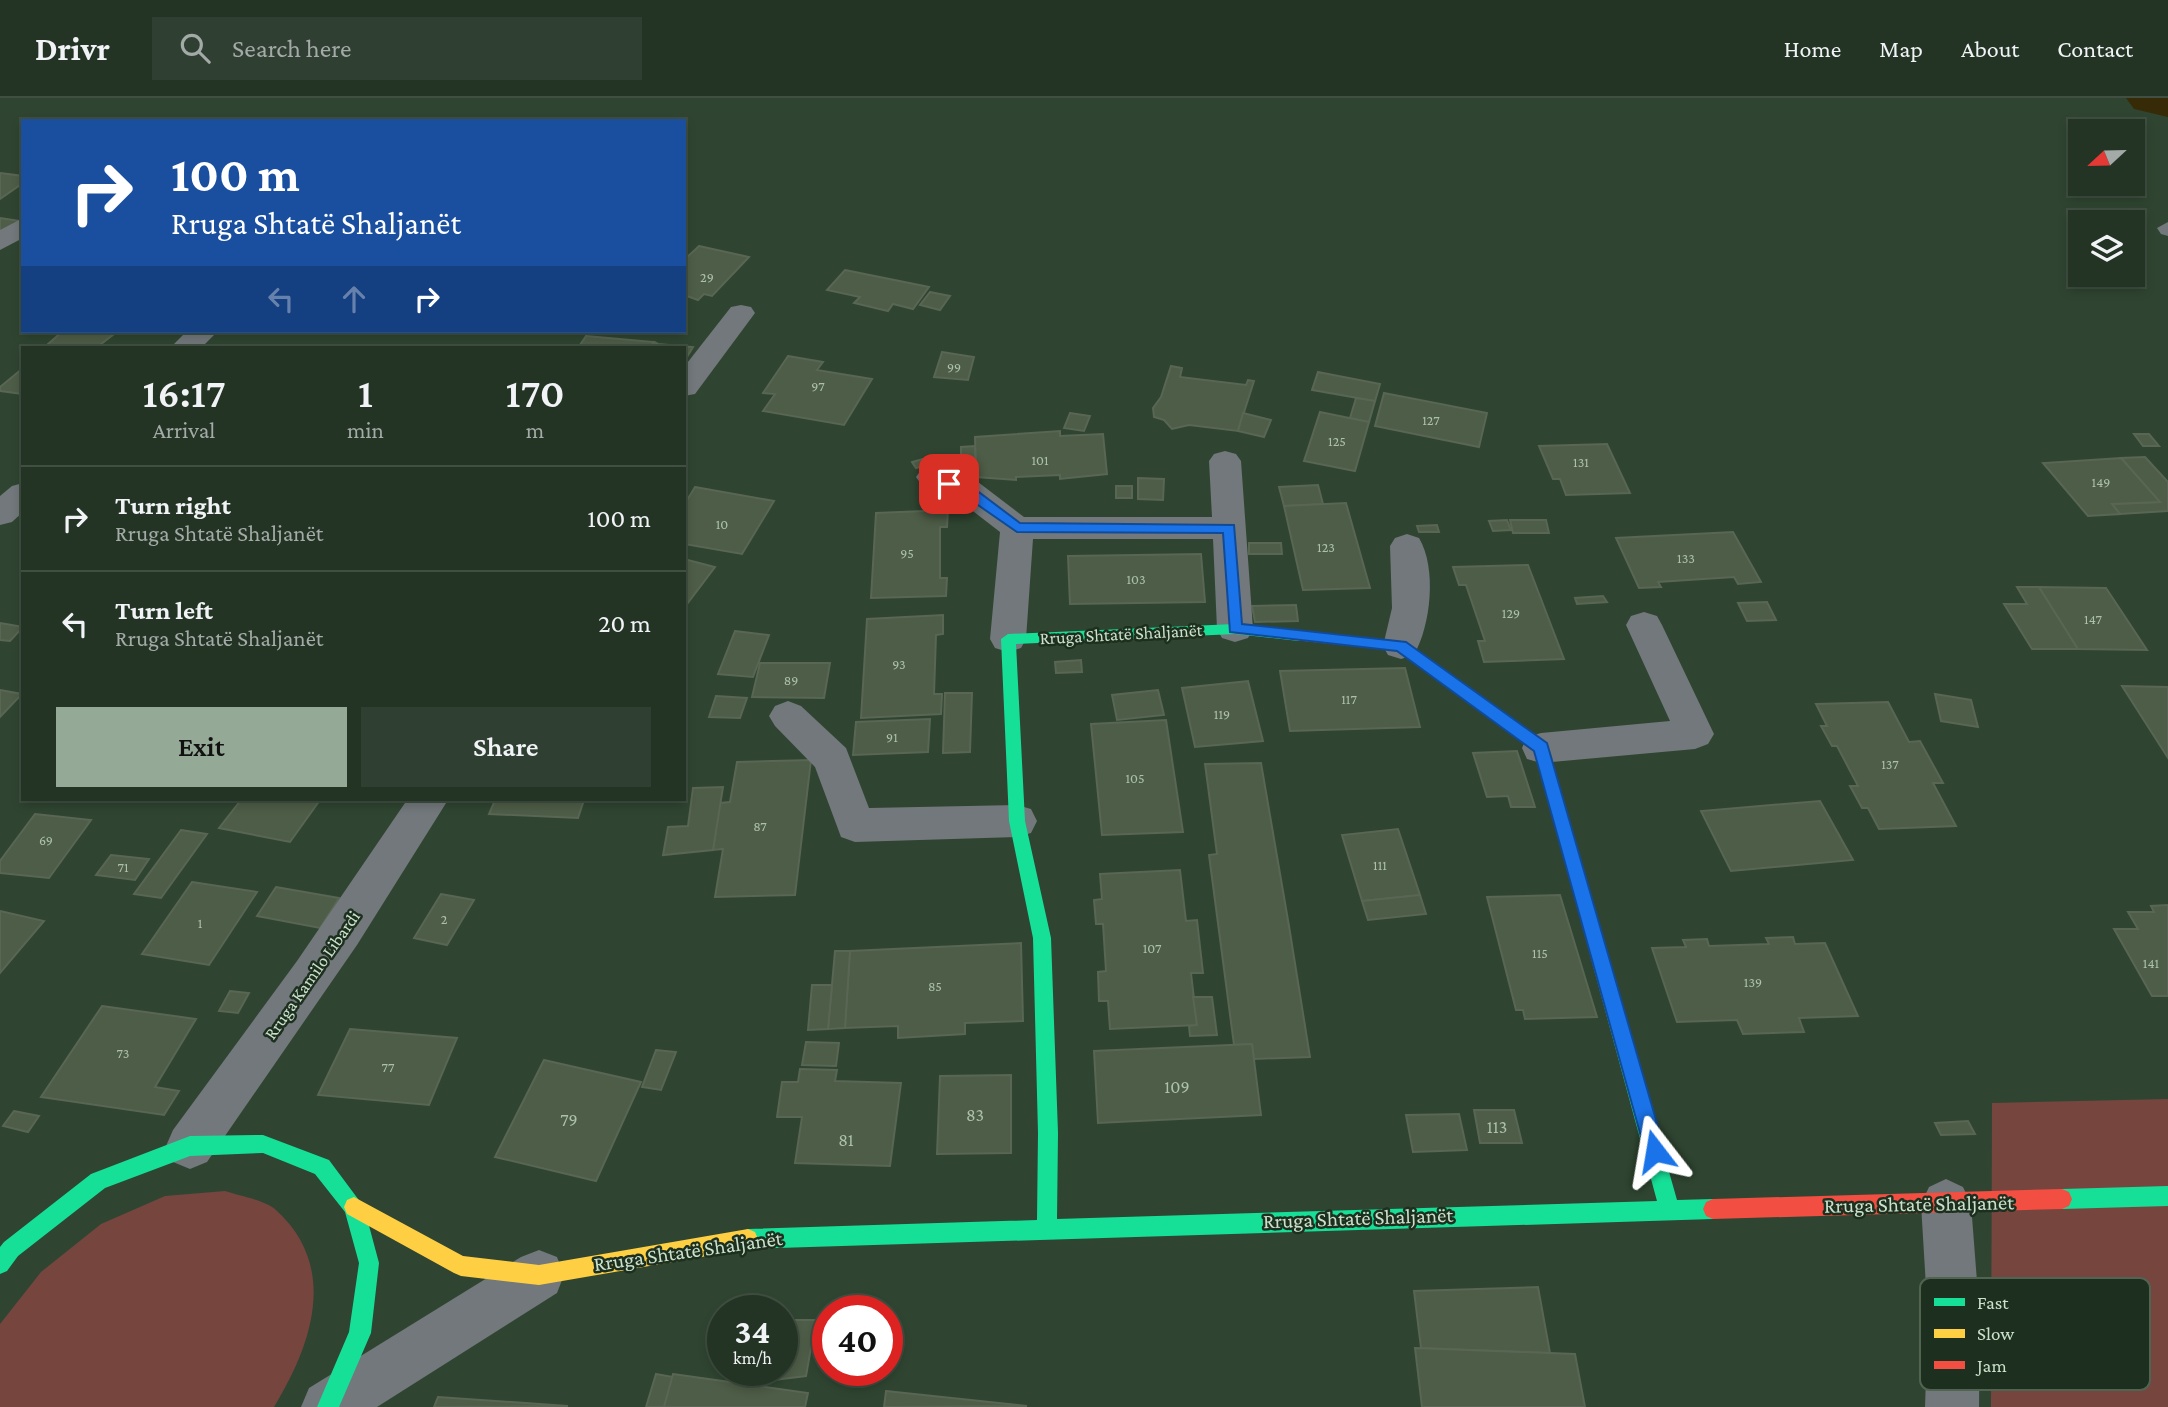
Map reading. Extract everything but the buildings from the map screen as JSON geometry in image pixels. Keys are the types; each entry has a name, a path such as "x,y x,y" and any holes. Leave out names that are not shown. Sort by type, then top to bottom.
{"street":[{"path":"0,242 21,227"},
{"path":"686,384 741,313"},
{"path":"186,346 202,333"},
{"path":"1225,461 1235,629"},
{"path":"932,477 967,491 1017,528 1229,528"},
{"path":"0,514 21,496"},
{"path":"1017,528 1007,639 1017,821 1042,937 1048,1133 1047,1228"},
{"path":"1407,546 1412,575 1412,613 1401,646 1541,748 1669,1209"},
{"path":"1541,748 1695,734 1644,625"},
{"name":"Rruga Shtatë Shaljanët","path":"1007,639 1235,629 1401,646"},
{"path":"788,716 832,759 855,825 1017,821"},
{"name":"Rruga Kamilo Libardi","path":"190,1146 232,1092 372,889 427,801"},
{"path":"0,1265 6,1251 98,1181 190,1146 263,1144 322,1167 354,1207 369,1263 360,1333 328,1407"},
{"name":"Rruga Shtatë Shaljanët","path":"354,1207 461,1266 539,1275 759,1237 2168,1196"},
{"path":"1946,1204 1951,1278"},
{"name":"Rruga Shtatë Shaljanët","path":"328,1407 539,1275"}],"shaded area":[{"path":"2168,1099 2168,1407 1991,1407 1991,1390 2150,1390 2150,1278 1991,1278 1992,1103"},
{"path":"225,1191 259,1201 276,1210 296,1232 308,1256 313,1281 313,1307 308,1332 288,1383 274,1407 0,1407 0,1324 41,1272 101,1224 165,1196"}],"waterway":[{"path":"2153,98 2168,101"}],"traffic: fast":[{"path":"1047,1228 1048,1133 1042,938 1017,821 1008,639 1235,629 1299,636"},
{"path":"1560,815 1669,1209"},
{"path":"0,1264 11,1249 98,1181 190,1146 263,1144 322,1167 354,1207 369,1263 360,1333 328,1407"},
{"path":"2062,1199 2168,1196"},
{"path":"748,1239 1713,1209"}],"traffic: slow":[{"path":"354,1207 461,1266 539,1275 748,1239"}],"traffic: jam":[{"path":"1299,636 1401,646 1541,748 1560,815"},
{"path":"1713,1209 2062,1199"}],"route":[{"path":"949,484 967,491 1017,528 1229,528 1235,629 1401,646 1541,748 1655,1151"}]}
